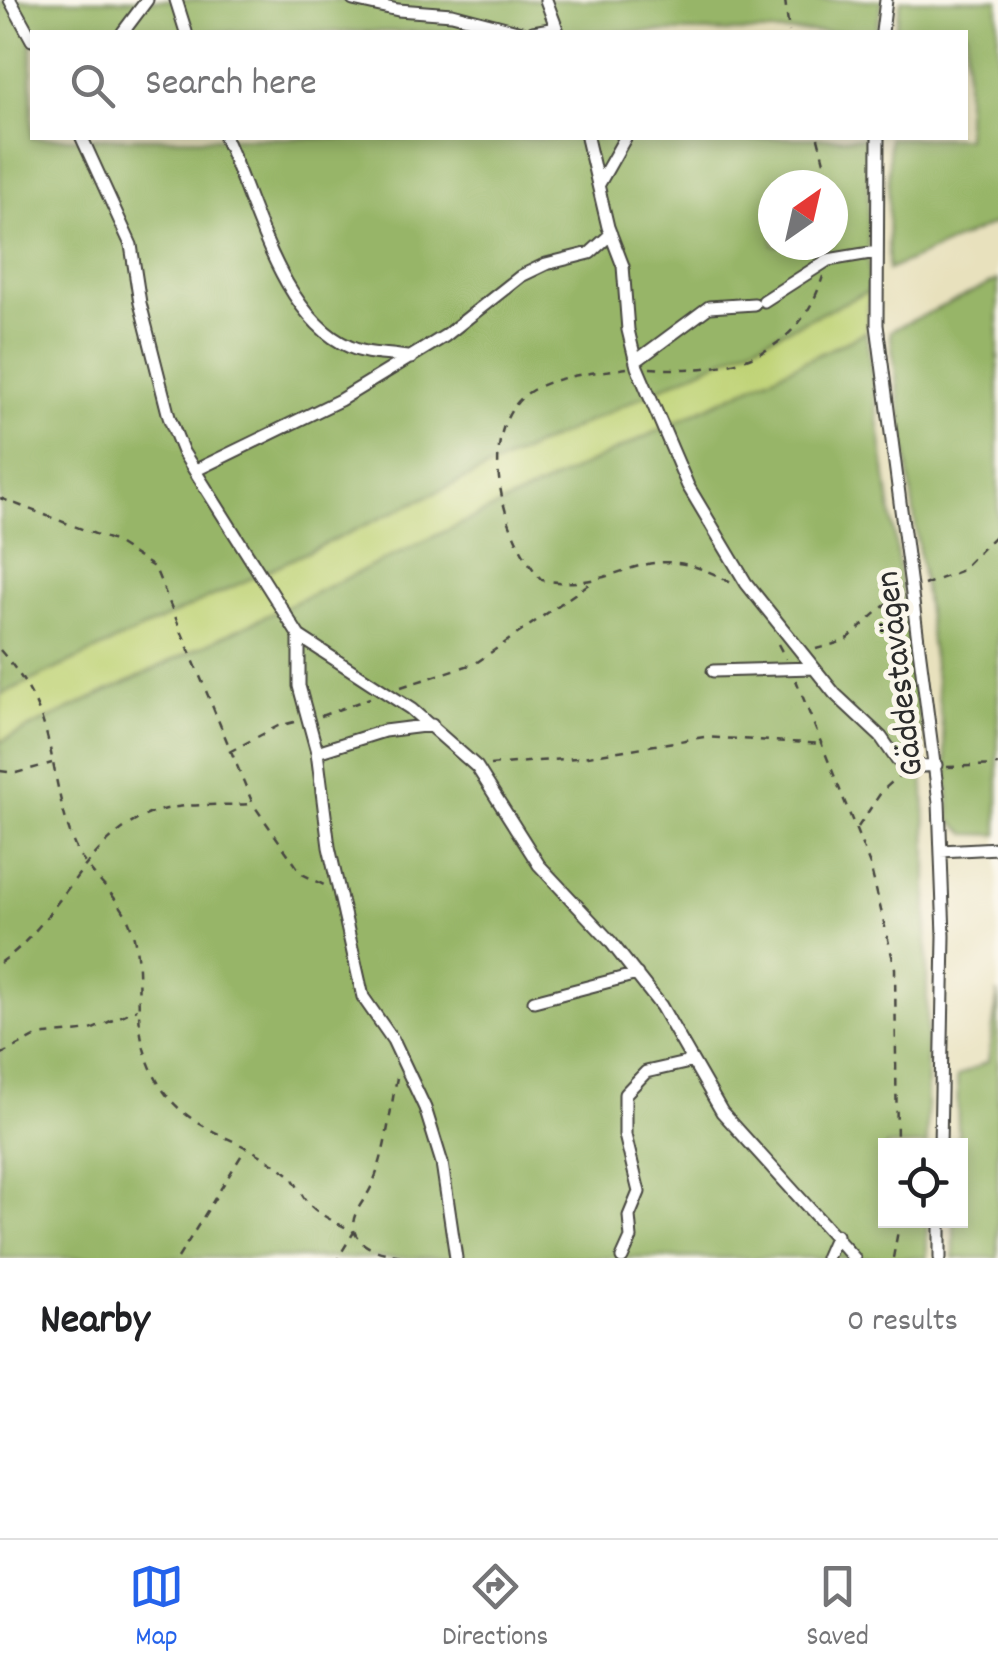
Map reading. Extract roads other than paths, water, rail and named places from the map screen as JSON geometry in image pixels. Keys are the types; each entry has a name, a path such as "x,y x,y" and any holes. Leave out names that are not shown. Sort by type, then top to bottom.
{"street":[{"path":"10,0 30,36"},
{"path":"124,30 147,0"},
{"path":"176,0 185,30"},
{"path":"353,0 398,10 452,14 513,30"},
{"path":"546,0 557,30"},
{"path":"882,30 886,0"},
{"path":"83,140 131,244 169,416 183,452 298,636 432,725 478,767 539,865 637,974 676,1030 690,1062 722,1112 854,1258"},
{"path":"226,140 278,268 313,319 349,347 411,358"},
{"path":"588,140 623,266 628,330 636,364 699,506 723,539 746,584 813,668 882,737 897,760 913,767 936,766"},
{"path":"599,184 623,140"},
{"name":"Gäddestavägen","path":"878,140 878,325 936,766 944,936 940,1138"},
{"path":"196,470 293,426 411,358 521,276 546,264 590,253 612,234"},
{"path":"636,364 709,307 759,302 828,260 876,252"},
{"path":"298,636 296,664 316,752 328,847 363,997 393,1040 425,1108 442,1163 456,1258"},
{"path":"713,670 813,668"},
{"path":"316,752 384,730 432,725"},
{"path":"941,851 998,848"},
{"path":"534,1001 637,974"},
{"path":"622,1258 632,1238 629,1216 640,1192 625,1135 626,1094 646,1072 690,1062"},
{"path":"940,1228 940,1258"},
{"path":"826,1258 836,1236"}]}
